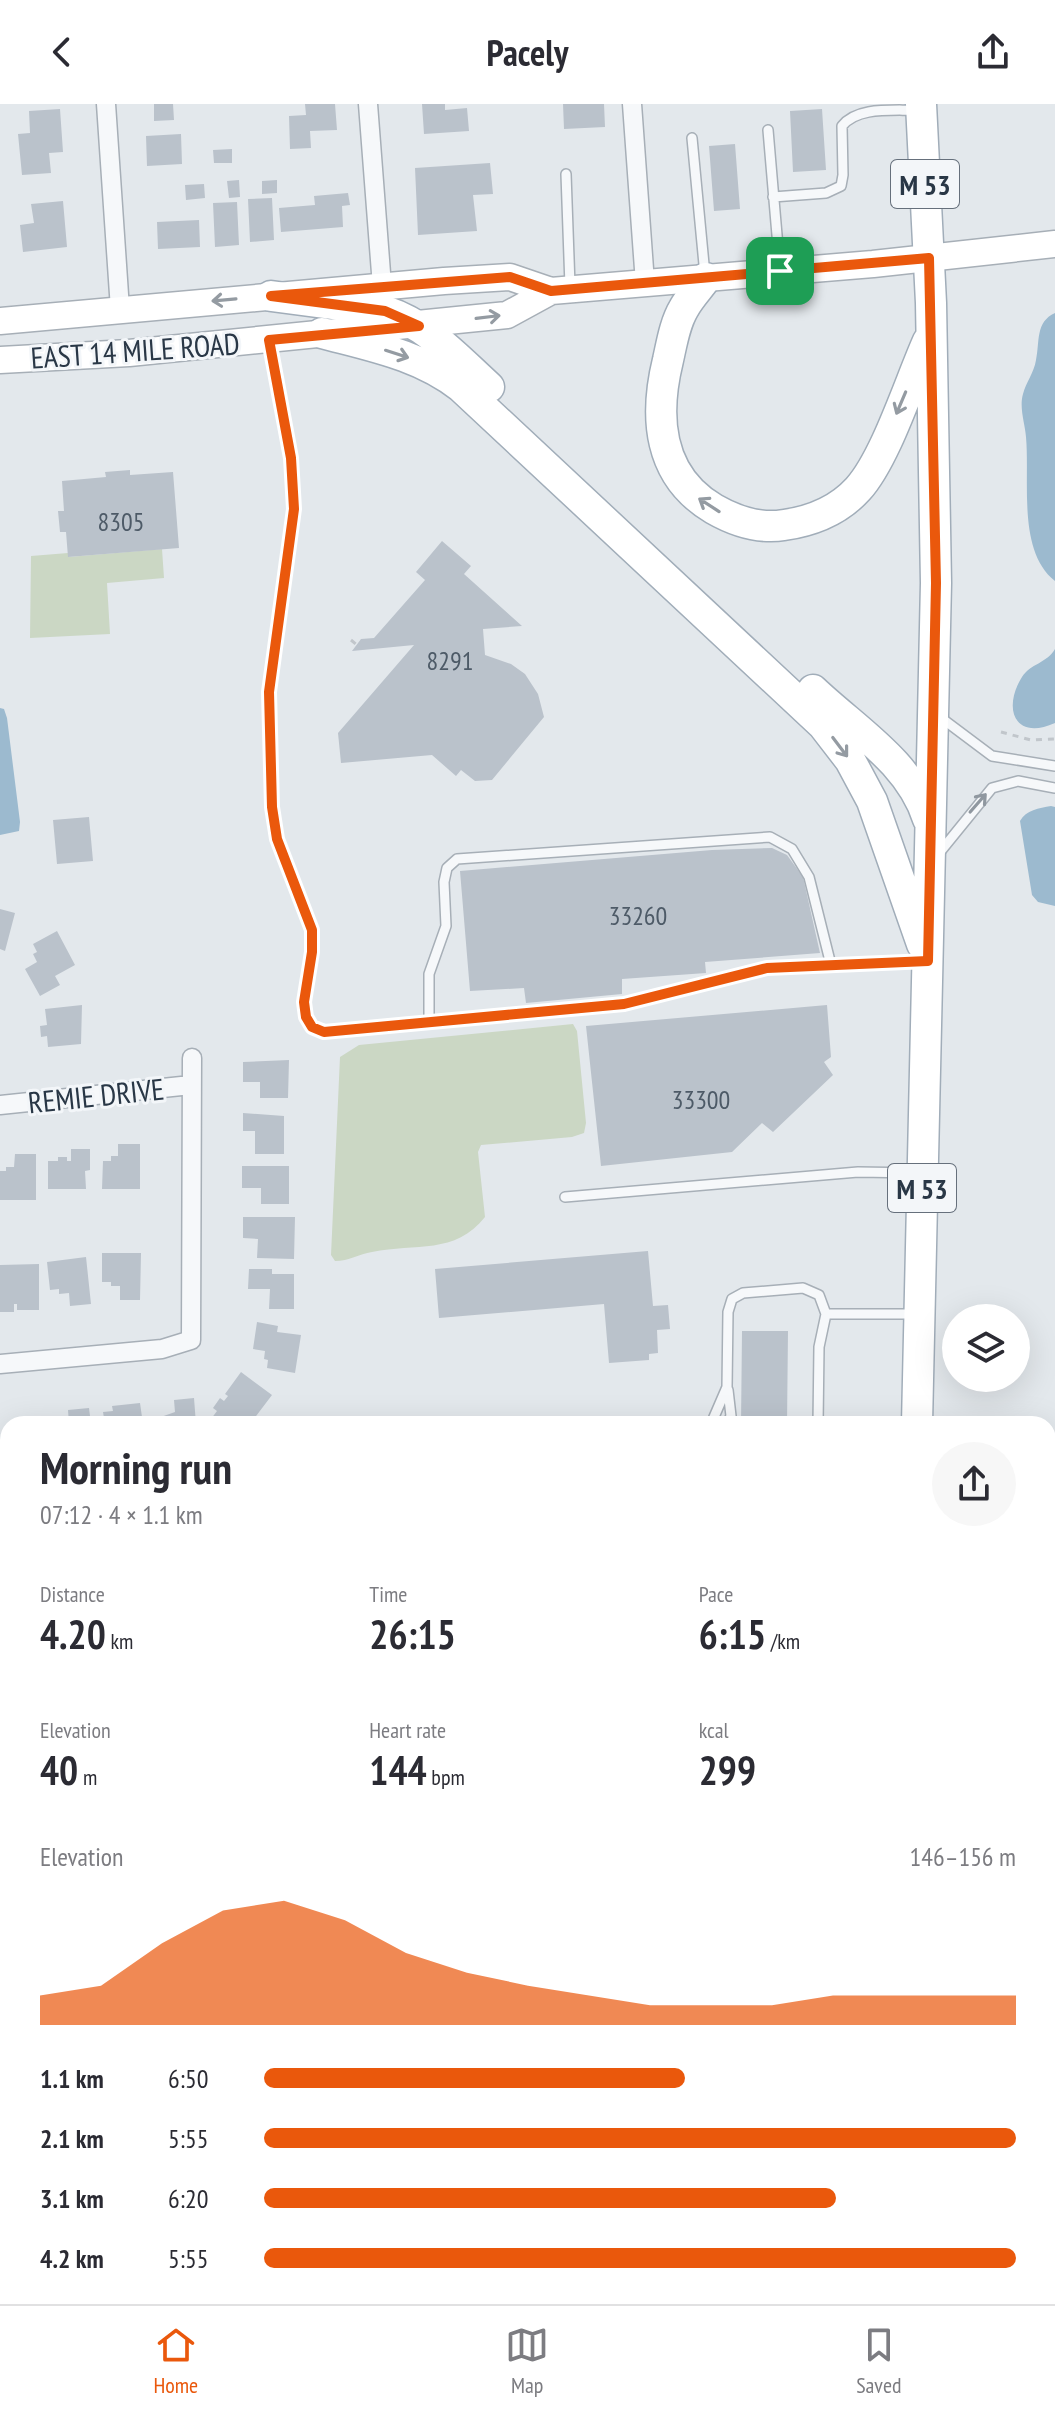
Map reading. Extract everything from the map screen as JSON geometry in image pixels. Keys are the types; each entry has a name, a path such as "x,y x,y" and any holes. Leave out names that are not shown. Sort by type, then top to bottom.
{"main road":[{"name":"M 53","path":"917,1416 936,507 932,332 921,107"},
{"name":"EAST 14 MILE ROAD","path":"0,321 510,277 561,290 1055,244"},
{"path":"706,278 683,309 673,337 660,400 664,442 679,477 691,492 720,513 756,525 777,526 814,519 848,499 860,486 878,456 932,332"},
{"name":"EAST 14 MILE ROAD","path":"0,360 129,353 419,326 507,315 561,290"},
{"path":"271,296 385,311 437,338 893,761 910,780 931,829"},
{"path":"322,333 399,353 435,369 461,387 823,725 850,760 872,801 928,961"}],"street":[{"path":"106,104 120,309"},
{"path":"368,104 382,286"},
{"path":"632,104 645,283"},
{"path":"0,1364 162,1349 191,1340 192,1058"},
{"name":"REMIE DRIVE","path":"0,1105 191,1085"}],"lane":[{"path":"773,197 826,193 841,186 842,126 848,118 857,113 921,107"},
{"path":"768,130 780,271"},
{"path":"692,138 706,278"},
{"path":"561,290 566,174"},
{"path":"269,340 291,458 294,509 269,692 272,807 277,839 312,930 312,952 304,1002 306,1017 312,1027 324,1032 624,1004 767,968 928,961"},
{"path":"933,712 992,756 1055,766"},
{"path":"930,864 992,788 1018,781 1055,788"},
{"path":"429,1022 429,974 446,926 444,882 447,868 457,859 770,837 792,849 809,877 831,965"},
{"path":"565,1197 858,1172 922,1173"},
{"path":"731,1416 727,1387 728,1312 732,1299 737,1294 803,1288 819,1295 826,1314 819,1347 818,1416"},
{"path":"826,1314 920,1314"},
{"path":"714,1416 727,1387"}],"path":[{"path":"351,640 357,645"},
{"path":"1001,732 1031,740 1055,739"}],"green space":[{"path":"162,549 164,578 107,583 110,634 30,638 31,556 68,553 69,557"},
{"path":"573,1024 577,1031 586,1123 584,1133 572,1137 481,1145 478,1152 485,1217 473,1229 448,1242 388,1249 335,1261 331,1255 340,1057 359,1045"}],"water":[{"path":"1055,313 1055,581 1043,568 1030,534 1022,399 1035,365 1041,327"},
{"path":"1055,649 1055,723 1030,728 1016,719 1013,700 1016,689 1025,673"},
{"path":"0,708 4,709 7,718 20,822 19,831 0,835"},
{"path":"1055,807 1055,906 1038,902 1032,895 1020,821 1029,812"}],"building":[{"path":"154,104 173,104 174,120 154,121"},
{"path":"305,104 335,104 337,130 310,131 311,148 290,149 289,116 306,115"},
{"path":"422,104 445,104 445,110 467,108 469,131 424,134"},
{"path":"563,104 604,104 605,127 564,129"},
{"path":"60,109 63,152 49,153 51,173 22,175 18,134 30,133 29,111"},
{"path":"822,109 826,170 793,172 790,111"},
{"path":"181,134 182,164 147,166 146,136"},
{"path":"735,144 740,209 714,211 709,146"},
{"path":"232,149 232,163 214,163 213,150"},
{"path":"490,163 493,194 473,195 477,231 418,235 415,168"},
{"path":"239,180 240,197 229,198 227,181"},
{"path":"277,180 277,193 262,194 262,181"},
{"path":"204,184 205,198 186,200 185,185"},
{"path":"348,193 350,205 342,206 343,227 281,232 279,208 315,205 314,196"},
{"path":"272,198 274,240 250,242 248,199"},
{"path":"63,201 67,247 23,252 20,225 34,223 31,204"},
{"path":"237,202 239,245 215,247 213,203"},
{"path":"199,220 200,247 158,249 157,222"},
{"path":"130,470 130,475 173,472 179,548 68,557 66,532 60,532 58,511 64,511 62,481 106,477 105,472"},
{"path":"442,541 471,566 464,574 522,626 483,629 485,655 511,664 525,674 538,694 544,717 492,780 475,781 461,770 456,776 432,755 341,763 338,733 414,645 352,651 361,639 374,638 425,580 416,572"},
{"path":"89,817 93,861 57,864 53,820"},
{"path":"772,848 787,855 803,877 820,953 705,962 706,973 622,979 622,994 526,1003 524,988 470,991 460,871 712,850"},
{"path":"0,909 15,913 5,951 0,949"},
{"path":"57,931 75,965 55,976 60,985 40,996 25,969 37,962 33,944"},
{"path":"82,1005 81,1044 48,1047 47,1036 41,1037 40,1026 47,1025 45,1009"},
{"path":"827,1005 831,1057 824,1062 833,1075 773,1132 762,1123 732,1152 601,1166 586,1026"},
{"path":"289,1060 288,1098 260,1098 260,1082 243,1082 243,1062"},
{"path":"243,1113 284,1116 284,1154 255,1154 255,1131 243,1131"},
{"path":"118,1144 140,1144 140,1189 102,1189 103,1161 111,1161 111,1156 118,1156"},
{"path":"71,1149 90,1149 90,1170 85,1171 86,1189 48,1189 48,1161 67,1157 67,1161 71,1161"},
{"path":"15,1154 36,1154 36,1200 0,1200 0,1171 14,1167"},
{"path":"242,1166 289,1166 289,1204 261,1204 261,1188 242,1188"},
{"path":"243,1217 295,1217 294,1259 257,1258 258,1239 243,1238"},
{"path":"648,1251 653,1306 668,1305 670,1329 657,1330 658,1353 649,1354 649,1360 609,1363 604,1304 439,1318 435,1269"},
{"path":"102,1253 141,1253 140,1300 120,1300 120,1286 102,1282"},
{"path":"86,1257 91,1304 70,1306 69,1293 59,1294 59,1289 50,1290 47,1262"},
{"path":"39,1264 39,1310 17,1310 17,1304 14,1304 14,1312 0,1312 0,1265"},
{"path":"249,1269 272,1269 272,1274 294,1274 294,1309 269,1309 270,1289 248,1289"},
{"path":"257,1322 278,1326 277,1332 301,1335 295,1373 267,1368 265,1351 253,1349"},
{"path":"742,1331 788,1331 787,1416 741,1416"},
{"path":"241,1372 272,1395 256,1416 213,1416 217,1411 213,1408 220,1398 224,1401 228,1396 225,1394"},
{"path":"194,1398 195,1416 164,1416 175,1412 174,1400"},
{"path":"140,1403 142,1416 104,1416 103,1412 113,1411 112,1406"},
{"path":"89,1408 90,1416 68,1416 68,1410"}],"route":[{"path":"929,258 936,583 928,961 767,968 624,1004 324,1032 312,1027 306,1017 304,1002 312,952 312,930 277,839 272,807 269,692 294,509 291,458 269,340 419,326 385,311 271,296 510,277 551,291 780,271 929,258"}]}
